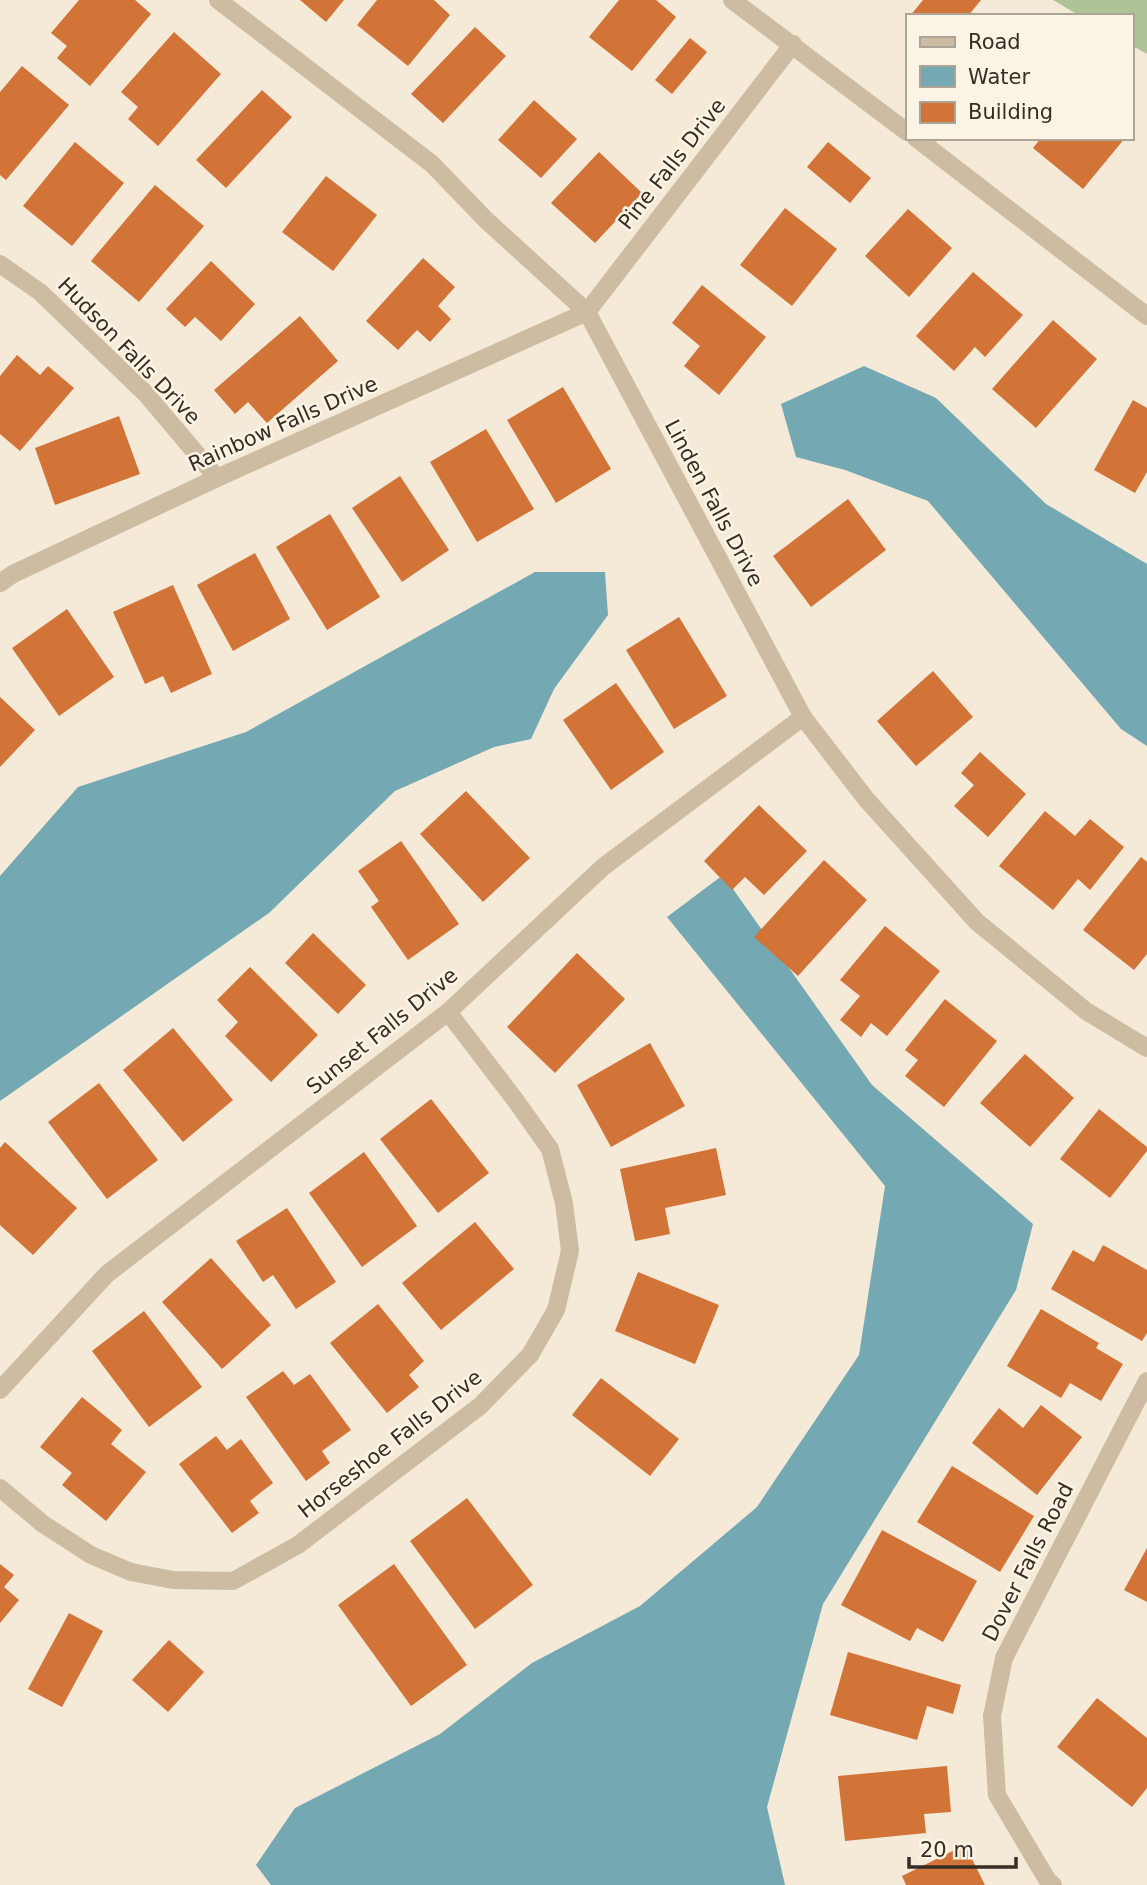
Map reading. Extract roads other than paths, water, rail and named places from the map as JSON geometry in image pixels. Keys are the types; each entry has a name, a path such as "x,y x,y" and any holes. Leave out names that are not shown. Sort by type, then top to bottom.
{"street":[{"name":"Linden Falls Drive","path":"218,0 432,164 486,220 587,312 803,716 866,799 977,922 1086,1011 1147,1048"},
{"path":"732,0 906,131"},
{"name":"Pine Falls Drive","path":"587,312 793,44"},
{"path":"919,140 1147,316"},
{"name":"Hudson Falls Drive","path":"0,264 40,292 146,394 217,478"},
{"name":"Rainbow Falls Drive","path":"0,583 13,574 217,478 587,312"},
{"name":"Sunset Falls Drive","path":"0,1391 107,1274 448,1012 603,867 803,716"},
{"name":"Horseshoe Falls Drive","path":"0,1488 43,1524 91,1555 131,1572 173,1580 233,1581 299,1545 480,1406 530,1355 556,1310 570,1251 564,1203 550,1149 448,1012"},
{"name":"Dover Falls Road","path":"1053,1885 1048,1881 998,1795 992,1716 1004,1658 1147,1381"}],"water":[{"path":"864,366 936,398 1046,504 1147,564 1147,746 1121,729 928,501 845,470 796,457 781,404"},
{"path":"535,572 605,572 608,615 554,689 531,739 494,747 395,791 269,913 0,1101 0,876 78,787 246,732"},
{"path":"723,875 872,1085 1033,1224 1016,1290 823,1604 767,1807 785,1885 271,1885 256,1865 295,1808 440,1734 532,1663 640,1606 757,1507 859,1355 885,1186 667,917"}]}
